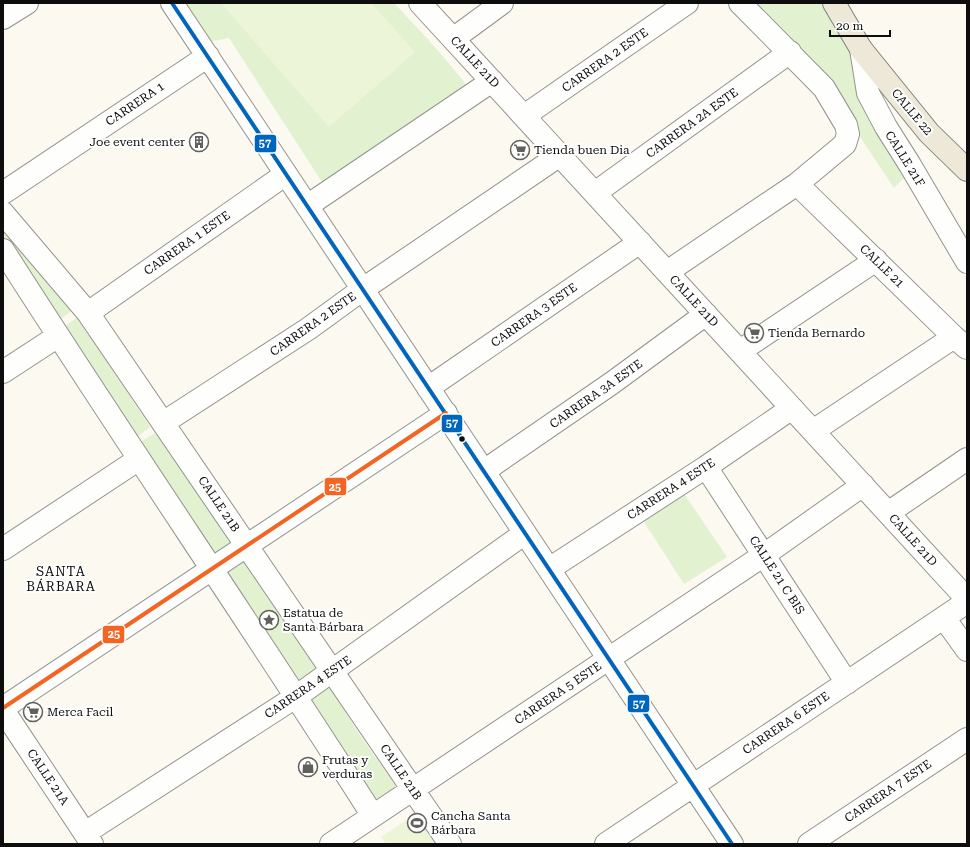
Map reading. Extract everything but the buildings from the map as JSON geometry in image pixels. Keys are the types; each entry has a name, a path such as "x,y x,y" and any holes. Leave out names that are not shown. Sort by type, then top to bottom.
{"main road":[{"path":"834,3 861,49"},
{"name":"CALLE 22","path":"861,49 929,133 967,170"}],"street":[{"path":"3,18 26,3"},
{"path":"172,3 732,844"},
{"name":"CALLE 21D","path":"420,3 967,599"},
{"path":"453,39 502,3"},
{"name":"CARRERA 2 ESTE","path":"524,116 686,3"},
{"path":"667,272 797,184 845,144 848,134 846,125 824,88 740,3"},
{"name":"CALLE 21F","path":"861,49 868,93 886,127 910,164 967,262"},
{"name":"CARRERA 2A ESTE","path":"595,193 790,52"},
{"name":"CARRERA 1","path":"3,193 208,56"},
{"path":"307,206 492,81"},
{"name":"CARRERA 2 ESTE","path":"163,423 308,329 363,289 560,155"},
{"name":"CARRERA 1 ESTE","path":"88,313 286,174"},
{"name":"CALLE 21","path":"797,184 960,342"},
{"name":"CALLE 21B","path":"3,212 88,313 450,844"},
{"name":"CARRERA 3 ESTE","path":"428,388 640,242"},
{"path":"3,250 139,459 297,696 373,816"},
{"path":"740,351 876,260"},
{"name":"CARRERA 3A ESTE","path":"484,471 612,384 706,314"},
{"path":"3,372 58,336"},
{"path":"813,431 960,342"},
{"name":"CARRERA 4 ESTE","path":"549,569 706,467 792,408"},
{"path":"3,709 446,414"},
{"path":"3,549 139,459"},
{"path":"888,513 967,459"},
{"name":"CALLE 21 C BIS","path":"706,467 847,683"},
{"name":"CARRERA 5 ESTE","path":"331,844 764,555 863,485"},
{"name":"CARRERA 4 ESTE","path":"89,839 297,696 525,533"},
{"name":"CARRERA 6 ESTE","path":"606,844 967,602"},
{"path":"944,618 967,650"},
{"name":"CALLE 21A","path":"3,709 89,839"},
{"name":"CARRERA 7 ESTE","path":"810,844 967,739"}],"green space":[{"path":"181,3 394,3 435,47 466,84 322,182 229,38 207,42"},
{"path":"221,3 371,3 415,52 329,127"},
{"path":"747,3 829,3 910,172 894,188 833,96"},
{"path":"3,226 74,309 57,322 3,242"},
{"path":"78,317 150,427 133,440 61,329"},
{"path":"155,433 240,536 208,558 134,446"},
{"path":"678,485 727,557 684,584 637,511"},
{"path":"254,554 319,666 293,684 220,574"},
{"path":"326,681 359,734 396,786 372,802 303,697"},
{"name":"Cancha Santa Bárbara","path":"423,809 446,844 386,844 381,837"}],"transit line":[{"name":"57","path":"172,3 732,844"},
{"name":"25","path":"3,708 446,413"}],"place":[{"name":"Joe event center","path":"199,142"},
{"name":"Tienda buen Dia","path":"520,150"},
{"name":"Tienda Bernardo","path":"754,333"},
{"name":"Estatua de Santa Bárbara","path":"269,620"},
{"name":"Merca Facil","path":"33,712"},
{"name":"Frutas y verduras","path":"308,767"},
{"name":"Cancha Santa Bárbara","path":"417,823"}],"district":[{"name":"SANTA BÁRBARA","path":"61,578"}]}
